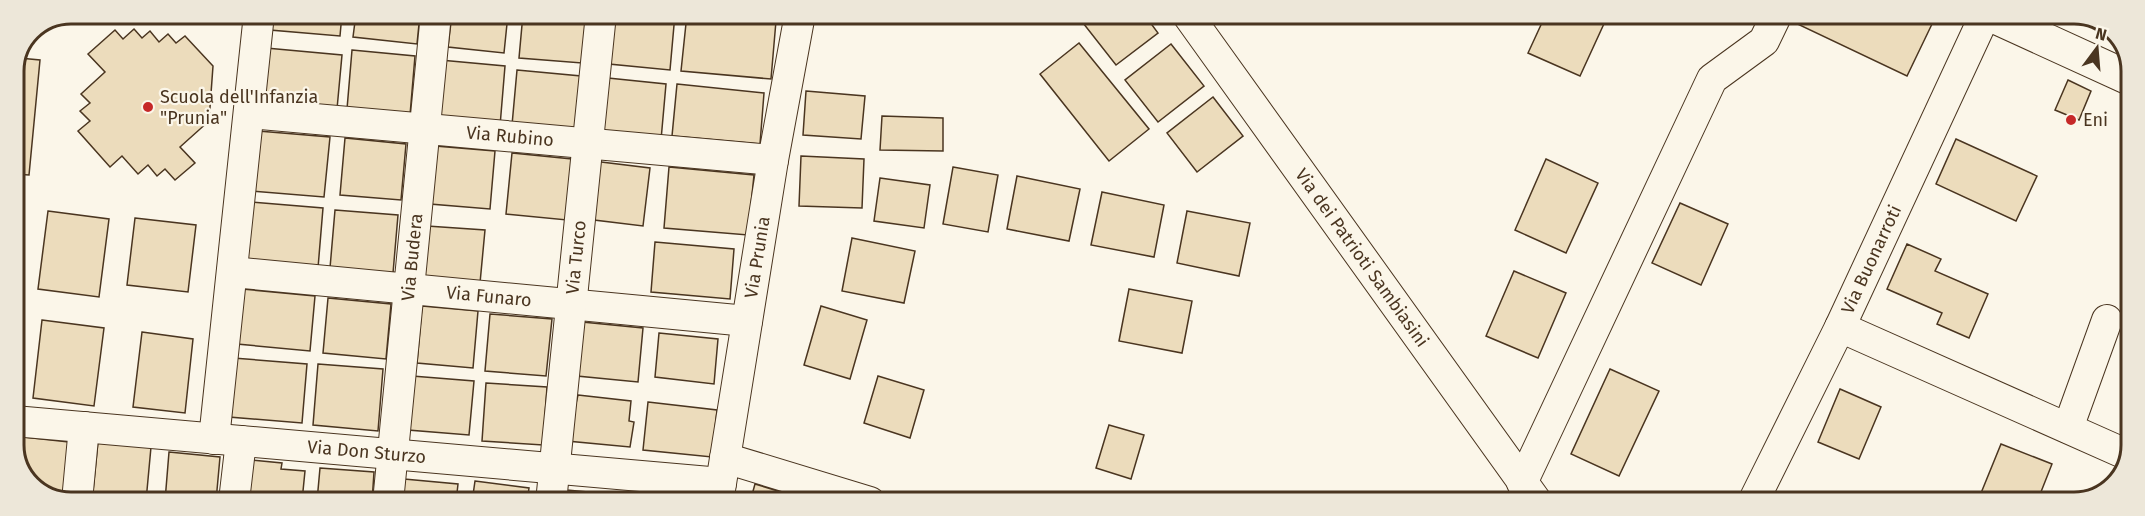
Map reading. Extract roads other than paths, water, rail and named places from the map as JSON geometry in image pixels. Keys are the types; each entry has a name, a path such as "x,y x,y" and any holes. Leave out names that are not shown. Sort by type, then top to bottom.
{"main road":[{"path":"2011,24 2121,74"}],"street":[{"path":"233,492 227,440 232,272 258,24"},
{"name":"Via Budera","path":"389,492 435,24"},
{"name":"Via Turco","path":"551,492 600,24"},
{"name":"Via Prunia","path":"721,481 773,160 799,24"},
{"name":"Via dei Patrioti Sambiasini","path":"1194,24 1529,492"},
{"path":"1530,492 1712,79 1764,41 1772,24"},
{"name":"Via Buonarroti","path":"1758,492 1840,327 1981,24"},
{"name":"Via Rubino","path":"249,113 773,160"},
{"name":"Via Funaro","path":"232,272 747,321"},
{"path":"2068,428 2107,320"},
{"path":"1840,327 2068,428 2119,459"},
{"name":"Via Don Sturzo","path":"24,422 554,469 721,481 799,492"},
{"path":"78,492 84,428"}],"place":[{"name":"Scuola dell'Infanzia \"Prunia\"","path":"148,107"},
{"name":"Eni","path":"2071,120"}]}
